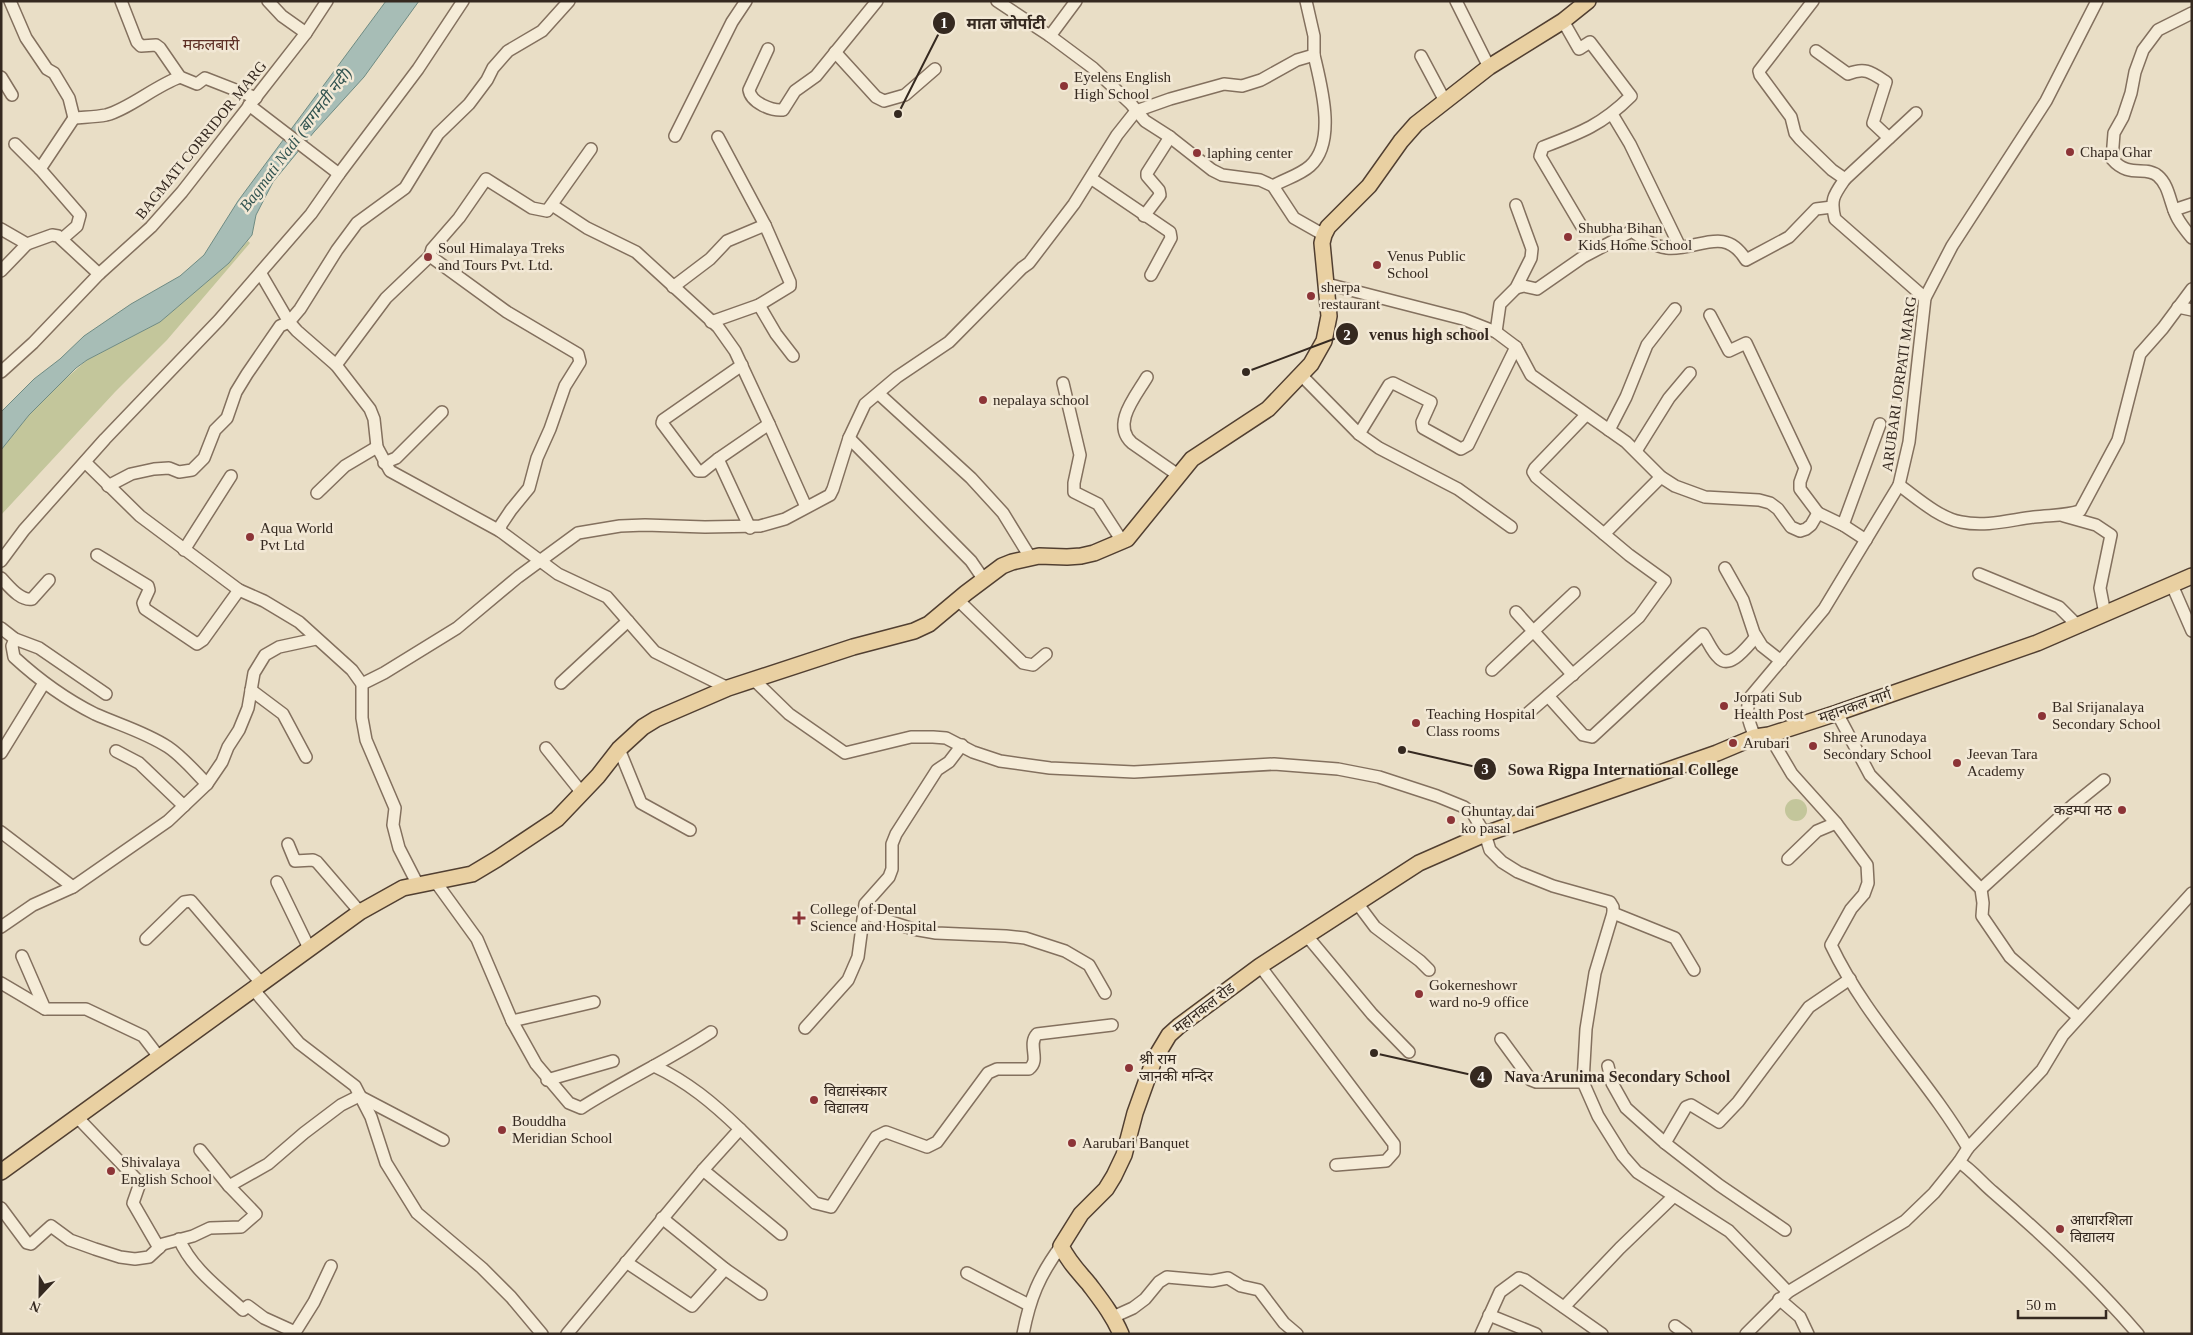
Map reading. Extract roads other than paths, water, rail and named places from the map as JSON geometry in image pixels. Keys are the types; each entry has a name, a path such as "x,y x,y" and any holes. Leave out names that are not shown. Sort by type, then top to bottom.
{"main road":[{"path":"1,1172 360,912 403,888 472,874 497,860 557,820 619,749 650,722 728,688 854,647 914,631 929,624 1002,566 1030,557 1080,556 1122,542 1133,533 1192,459 1268,409 1302,376 1319,353 1329,316 1322,243 1324,235 1328,227 1369,186 1408,132 1489,67 1563,21 1588,1"},
{"name":"महानकल मार्ग","path":"1485,834 1762,736 1837,713 2037,643 2192,576"},
{"name":"महानकल रोड","path":"1061,1246 1081,1214 1106,1189 1119,1167 1135,1113 1154,1060 1169,1035 1260,966 1418,863 1485,834"},
{"path":"1061,1246 1067,1260 1113,1317 1121,1334"}],"street":[{"path":"10,1 26,38 47,69 54,73 69,98 74,118 40,169"},
{"path":"121,1 137,42 141,46 156,45 160,48 180,77 197,84 205,78 253,101 272,122 339,174"},
{"path":"268,1 282,16 306,33"},
{"name":"BAGMATI CORRIDOR MARG","path":"1,372 34,343 99,274 151,227 182,192 306,33 327,1"},
{"path":"1,561 24,530 260,274 311,214 418,69 463,1"},
{"path":"108,486 131,474 154,469 170,468 178,472 192,470 204,458 215,430 226,418 236,392 247,374 280,326 290,322 357,223 405,188 438,134 469,104 493,68 508,52 542,31 568,1"},
{"path":"675,136 732,22 746,1"},
{"path":"768,49 749,90 750,95 753,100 775,111 783,110 795,91 816,76 878,1"},
{"path":"997,1 1050,36 1093,68 1131,104 1145,121 1170,137 1212,170 1222,175 1260,180 1273,186 1294,218 1324,235"},
{"path":"1050,36 1076,1"},
{"path":"1273,186 1310,166 1323,146 1323,102 1314,55 1314,36 1306,1"},
{"path":"1456,1 1489,67"},
{"path":"1813,1 1760,71 1766,84 1791,118 1795,133 1832,170 1845,179"},
{"name":"ARUBARI JORPATI MARG","path":"1850,979 1830,945 1851,909 1864,894 1868,883 1867,864 1836,823 1792,774 1748,720 1748,703 1824,610 1899,485 1909,442 1926,298 1952,246 2046,101 2097,1"},
{"path":"2192,13 2158,30 2143,50 2128,101 2114,133 2112,159 2118,166 2127,171 2154,173 2160,176 2177,218 2192,238"},
{"path":"1563,21 1579,49 1590,42 1631,96 1612,114 1582,132 1543,147 1541,151 1540,156 1582,227"},
{"path":"1816,51 1848,74 1859,69 1864,70 1886,82 1873,123 1889,138"},
{"path":"836,52 876,97 884,101 905,95 935,69"},
{"path":"362,684 384,673 457,628 541,560 552,554 578,533 645,525 750,528 785,520 830,495 834,489 849,438 864,404 879,394 897,377 949,342 1029,263 1092,179 1118,135 1136,111 1224,84 1242,86 1261,80 1297,60 1314,55"},
{"path":"1421,56 1445,101"},
{"path":"1,77 12,95"},
{"path":"74,118 107,115 121,109 164,83 180,77"},
{"path":"1916,113 1845,179 1833,196 1832,206 1835,219 1926,298"},
{"path":"1612,114 1630,144 1680,246"},
{"path":"1144,216 1160,195 1159,190 1147,176 1147,173 1170,137"},
{"path":"711,322 759,305 790,286 765,224 718,138"},
{"path":"1,271 28,244 57,237 77,226 80,215 40,169 15,144"},
{"path":"336,365 386,298 430,256 432,249 459,218 486,179 532,208 547,211 574,170 581,164 591,149"},
{"path":"1092,179 1170,232 1171,238 1151,275"},
{"path":"552,204 587,228 636,252 711,322 735,351 806,507"},
{"path":"2174,210 2192,204"},
{"path":"1496,332 1500,304 1516,288 1528,266 1532,250 1516,205"},
{"path":"1516,288 1524,286 1537,289 1583,257 1632,231 1651,244 1668,248 1717,240 1733,244 1740,250 1746,260 1789,237 1816,209 1832,206"},
{"path":"673,287 710,259 727,241 765,224"},
{"path":"1,229 28,244"},
{"path":"57,237 99,274"},
{"path":"430,256 507,312 578,354 580,362 565,386 550,429 537,458 529,488 511,510 501,525 500,531"},
{"path":"260,274 297,331 336,365 370,409 374,419 377,447 390,471 500,531 558,574 607,597 655,652 728,688"},
{"path":"1327,284 1463,319 1496,332 1516,347 1530,375 1609,430 1636,451 1661,477 1675,486 1704,497 1759,500 1770,503 1778,509 1792,527 1800,531 1811,525 1818,513"},
{"path":"1899,485 1939,513 1961,522 1997,523 2036,517 2064,516 2080,511 2118,440 2140,354 2192,289"},
{"path":"759,305 776,334 793,356"},
{"path":"2178,307 2192,310"},
{"path":"1609,430 1626,397 1648,345 1675,309"},
{"path":"1710,315 1729,351 1746,342 1805,468 1800,488 1818,513 1843,525 1866,540"},
{"path":"1359,434 1389,385 1393,383 1431,402 1422,422 1423,428 1461,449 1465,448 1516,347"},
{"path":"742,365 663,420 662,423 698,471 703,472 718,459 769,424"},
{"path":"1636,451 1669,398 1690,374"},
{"path":"1302,376 1359,434 1379,448 1458,490 1511,527"},
{"path":"1147,377 1124,417 1122,429 1126,438 1132,443 1178,475"},
{"path":"1063,383 1080,455 1074,492 1098,504 1122,542"},
{"path":"879,394 971,478 1003,513 1030,557"},
{"path":"384,463 396,458 442,412"},
{"path":"1527,714 1638,616 1665,581 1604,534 1536,477 1533,472 1586,415"},
{"path":"1843,525 1880,424"},
{"path":"849,438 971,561 984,580"},
{"path":"317,493 345,466 377,447"},
{"path":"718,459 750,528"},
{"path":"85,462 140,516 239,590 264,601 299,622 352,670 362,684 362,718 366,740 394,808 393,825 399,848 418,885"},
{"path":"184,550 231,476"},
{"path":"1604,534 1661,477"},
{"path":"2064,516 2096,525 2111,534 2100,588 2105,614"},
{"path":"97,555 148,586 149,590 143,603 145,609 197,644 203,640 239,590"},
{"path":"1724,568 1744,600 1756,637 1762,646 1781,661"},
{"path":"1979,574 2059,607 2078,626"},
{"path":"1,578 22,598 28,600 32,599 49,580"},
{"path":"2172,585 2192,631"},
{"path":"1492,670 1574,593"},
{"path":"958,600 1023,664 1033,665 1046,654"},
{"path":"1516,612 1573,675"},
{"path":"561,683 628,621"},
{"path":"1,628 14,639 38,648 106,694"},
{"path":"1548,696 1583,735 1592,737 1703,634 1719,659 1726,661 1733,660 1756,637"},
{"path":"14,639 12,646 14,657 44,683 77,704 131,727 170,748 207,784"},
{"path":"1,927 33,905 73,887 168,822 207,784 222,762 248,708 254,673 265,655 279,647 316,639"},
{"path":"753,680 789,714 845,754 911,737 946,738 1000,761 1050,768 1134,772 1274,764 1338,769 1379,777 1464,807 1473,814 1485,834 1490,850 1502,862 1518,872 1554,886 1610,902 1613,906 1614,913 1595,973 1586,1030 1583,1082 1598,1116 1623,1156 1637,1172 1730,1231 1784,1295 1800,1317 1808,1334"},
{"path":"1,753 44,683"},
{"path":"251,690 283,714 306,757"},
{"path":"1837,713 1870,775 1950,855 1981,889 1984,904 1982,916 2010,957 2078,1017"},
{"path":"806,1028 848,980 858,957 863,912 868,900 889,877 892,870 892,844 896,834 937,770 949,762 962,745"},
{"path":"546,748 582,793"},
{"path":"619,749 641,803 690,830"},
{"path":"116,751 139,762 184,806"},
{"path":"1981,889 2073,805 2104,780"},
{"path":"1788,859 1817,831 1836,823"},
{"path":"1,832 73,887"},
{"path":"288,844 295,861 313,860 317,862 360,912"},
{"path":"435,881 477,939 512,1021 536,1064 569,1102 581,1108 638,1073 664,1063 711,1032"},
{"path":"277,882 309,948"},
{"path":"1746,1334 1784,1295 1905,1221 1934,1193 1968,1148 2042,1070 2063,1035 2078,1017 2192,894"},
{"path":"146,939 184,902 191,900 299,1043 354,1086 371,1117 386,1162 417,1213 494,1280 526,1313 542,1334"},
{"path":"1357,903 1375,927 1429,970"},
{"path":"863,912 913,929 936,934 1024,938 1065,951 1089,965 1105,993"},
{"path":"1614,913 1675,938 1694,970"},
{"path":"1307,936 1372,1014 1409,1052"},
{"path":"22,956 45,1009"},
{"path":"1260,966 1394,1144 1394,1152 1386,1161 1336,1165"},
{"path":"1664,1143 1686,1108 1690,1105 1719,1122 1738,1102 1809,1007 1850,979 1895,1047 1956,1127 1968,1148"},
{"path":"1,983 45,1009 86,1009 143,1036 159,1056"},
{"path":"512,1021 594,1002"},
{"path":"654,1066 679,1078 710,1100 815,1203 831,1208 876,1136 886,1132 928,1147 937,1142 988,1073 997,1069 1029,1069 1033,1066 1032,1043 1037,1034 1112,1025"},
{"path":"1501,1039 1531,1080 1536,1082 1583,1082"},
{"path":"548,1080 613,1061"},
{"path":"1608,1066 1612,1083 1626,1108 1664,1143 1785,1230"},
{"path":"359,1096 443,1140"},
{"path":"229,1186 268,1164 304,1132 359,1096"},
{"path":"78,1118 140,1183 133,1203 159,1248"},
{"path":"567,1334 662,1218 740,1129"},
{"path":"1,1208 26,1243 31,1244 51,1226 70,1240 120,1257 136,1259 149,1257 163,1244 210,1228 241,1227 256,1214 229,1186 200,1150"},
{"path":"1959,1162 1970,1168 1976,1178 2109,1300 2138,1334"},
{"path":"703,1170 781,1234"},
{"path":"1564,1307 1620,1248 1674,1196"},
{"path":"662,1218 725,1269 761,1294"},
{"path":"179,1239 185,1254 207,1279 243,1310 248,1306 264,1318 295,1333 314,1302 331,1266"},
{"path":"1023,1334 1029,1305 1044,1268 1061,1246"},
{"path":"626,1262 692,1306 725,1269"},
{"path":"967,1273 1029,1305"},
{"path":"1113,1317 1139,1303 1159,1282 1167,1277 1212,1281 1228,1278 1240,1286 1259,1290 1284,1323 1297,1334"},
{"path":"1481,1334 1500,1292 1519,1278 1525,1280 1602,1334"},
{"path":"1489,1315 1536,1334"},
{"path":"1675,1326 1686,1334"}],"water":[{"name":"Bagmati Nadi (बागमती नदी)","path":"386,1 419,1 364,77 314,132 273,182 256,215 252,235 229,263 160,322 87,360 76,368 29,415 1,450 1,412 34,379 60,359 84,336 131,304 180,276 204,255 238,201"}],"place":[{"name":"Eyelens English High School","path":"1064,86"},
{"name":"माता जोर्पाटी","path":"898,114"},
{"name":"Chapa Ghar","path":"2070,152"},
{"name":"laphing center","path":"1197,153"},
{"name":"Shubha Bihan Kids Home School","path":"1568,237"},
{"name":"Soul Himalaya Treks and Tours Pvt. Ltd.","path":"428,257"},
{"name":"Venus Public School","path":"1377,265"},
{"name":"sherpa restaurant","path":"1311,296"},
{"name":"venus high school","path":"1246,372"},
{"name":"nepalaya school","path":"983,400"},
{"name":"Aqua World Pvt Ltd","path":"250,537"},
{"name":"Jorpati Sub Health Post","path":"1724,706"},
{"name":"Bal Srijanalaya Secondary School","path":"2042,716"},
{"name":"Teaching Hospital Class rooms","path":"1416,723"},
{"name":"Arubari","path":"1733,743"},
{"name":"Shree Arunodaya Secondary School","path":"1813,746"},
{"name":"Sowa Rigpa International College","path":"1402,750"},
{"name":"Jeevan Tara Academy","path":"1957,763"},
{"name":"कडम्पा मठ","path":"2122,810"},
{"name":"Ghuntay dai ko pasal","path":"1451,820"},
{"name":"College of Dental Science and Hospital","path":"799,918"},
{"name":"Gokerneshowr ward no-9 office","path":"1419,994"},
{"name":"Nava Arunima Secondary School","path":"1374,1053"},
{"name":"श्री राम जानकी मन्दिर","path":"1129,1068"},
{"name":"विद्यासंस्कार विद्यालय","path":"814,1100"},
{"name":"Bouddha Meridian School","path":"502,1130"},
{"name":"Aarubari Banquet","path":"1072,1143"},
{"name":"Shivalaya English School","path":"111,1171"},
{"name":"आधारशिला विद्यालय","path":"2060,1229"}],"district":[{"name":"मकलबारी","path":"211,44"}]}
